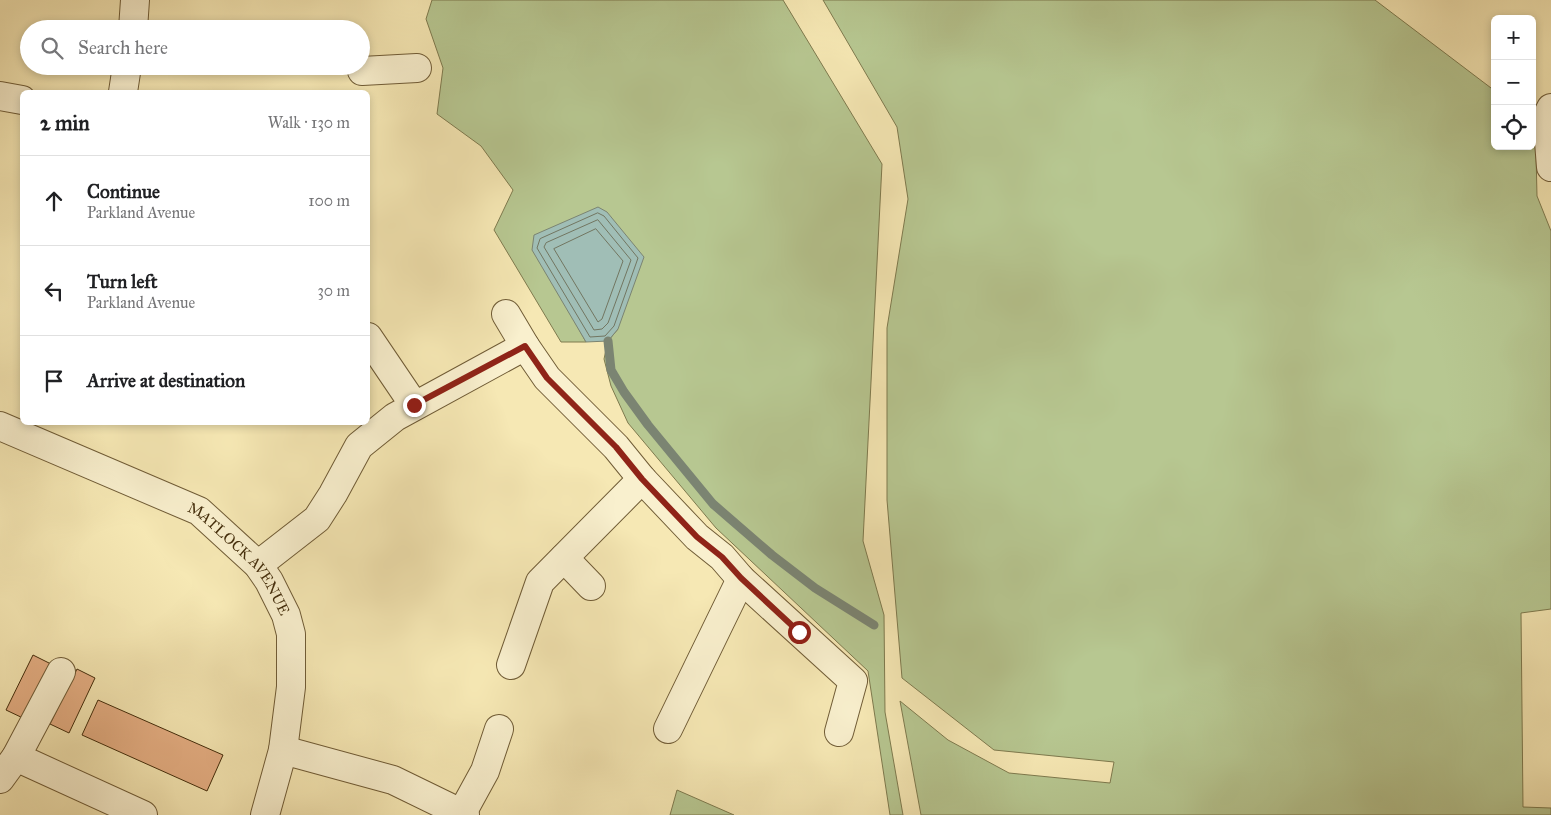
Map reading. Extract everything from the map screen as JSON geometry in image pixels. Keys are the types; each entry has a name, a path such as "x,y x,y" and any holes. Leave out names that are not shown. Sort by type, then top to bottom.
{"street":[{"path":"134,20 136,0"},
{"path":"370,72 417,68"},
{"path":"124,90 127,75"},
{"path":"0,96 20,100"},
{"path":"1549,112 1551,167"},
{"path":"506,314 547,378 616,447 642,479 697,537 722,557 741,578 853,681 839,732"},
{"path":"370,339 414,405"},
{"path":"258,564 317,519 359,446 395,417 414,405 525,346"},
{"name":"MATLOCK AVENUE","path":"0,426 198,511 258,564 280,603 291,634 291,687 284,750 265,815"},
{"path":"511,665 540,582 642,479"},
{"path":"564,558 591,586"},
{"path":"668,729 741,578"},
{"path":"0,779 16,757 61,672"},
{"path":"284,750 393,780 464,814 485,771 499,729"},
{"path":"16,757 143,815"}],"green space":[{"path":"432,0 783,0 882,164 863,541 884,615 885,712 903,815 890,815 868,671 716,528 628,423 611,386 604,359 608,341 618,329 570,313 586,342 561,342 494,230 513,190 481,146 437,114 443,68 426,19"},
{"path":"823,0 1375,0 1491,88 1491,150 1536,150 1537,196 1551,231 1551,609 1521,613 1523,807 1551,808 1551,815 921,815 900,701 948,740 1009,773 1110,783 1114,762 994,750 902,678 887,500 887,328 908,199 897,127"},
{"path":"677,790 734,815 670,815"}],"water":[{"path":"598,207 607,212 644,257 618,329 608,341 586,342 532,250 534,235"}],"building":[{"path":"33,655 51,664 25,719 6,710"},
{"path":"77,669 95,678 69,733 50,724"},
{"path":"98,700 223,755 207,791 82,735"}],"waterway":[{"path":"608,341 611,370 624,392 648,425 713,504 772,555 815,588 874,625"}],"route":[{"path":"414,405 525,346 547,378 616,447 642,479 697,537 722,557 741,578 799,632"}]}
